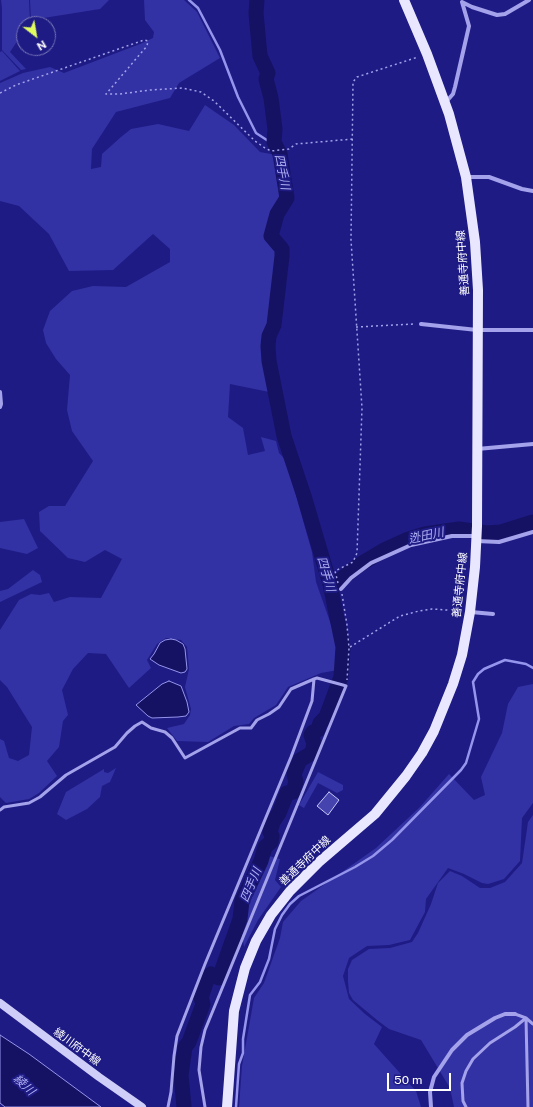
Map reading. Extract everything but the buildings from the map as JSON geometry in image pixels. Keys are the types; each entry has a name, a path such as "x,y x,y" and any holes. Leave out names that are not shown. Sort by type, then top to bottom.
{"main road":[{"name":"善通寺府中線","path":"227,1107 234,1011 245,968 256,941 271,915 290,891 319,862 375,814 418,759 434,731 453,684 462,656 470,612 476,534 476,256 466,177 457,143 445,103 427,54 404,0"},
{"name":"綾川府中線","path":"0,1003 99,1077 142,1107"}],"street":[{"path":"461,1 472,7 497,15 505,14 529,0"},
{"path":"445,103 453,94 469,26 461,1"},
{"path":"466,177 489,177 522,190 533,191"},
{"path":"421,324 477,330 533,330"},
{"path":"0,392 0,407"},
{"path":"477,449 533,444"},
{"path":"341,589 351,578 371,563 411,545 452,536 476,534 499,542 533,532"},
{"path":"470,612 493,614"},
{"path":"431,1107 430,1092 434,1077 452,1050 467,1034 495,1018 505,1014 515,1014"}],"lane":[{"path":"168,1107 171,1092 174,1056 180,1026 291,757 312,701 315,678"},
{"path":"0,810 4,807 29,803 66,775 115,746 127,733 142,722 150,728 165,732 172,738 185,758 240,728 251,728 257,720 269,714 279,706 291,690 315,678 345,686 205,1030 201,1047 199,1070 205,1107"},
{"path":"515,1014 526,1018 533,1024"},
{"path":"466,1107 463,1101 462,1083 466,1071 473,1059 490,1042 515,1027 526,1018"},
{"path":"526,1018 528,1107"}],"path":[{"path":"0,93 16,85 144,40 148,41 147,46 106,94 182,88 202,92 255,141 271,150 289,149 296,144 353,139"},
{"path":"338,583 335,571 353,562 357,553 362,408 351,240 353,82 357,77 427,54"},
{"path":"356,326 421,324"},
{"path":"341,589 349,648 348,671 345,686"},
{"path":"349,648 400,616 432,609 470,612"}],"shaded area":[{"path":"1,0 29,0 30,16 16,16 16,43 10,52 26,69 21,70 2,50"},
{"path":"30,0 109,0 100,9 56,16 31,16"},
{"path":"144,0 184,0 197,12 220,58 179,83 170,98 116,112 92,149 91,169 101,167 102,154 131,129 158,124 189,131 205,105 234,125 260,152 276,155 284,196 273,211 266,238 278,253 270,324 264,335 266,371 274,393 230,384 228,417 243,428 248,455 265,451 261,437 276,441 279,453 286,460 312,552 316,582 339,647 338,670 321,673 288,687 276,705 254,718 249,724 234,726 208,742 177,741 167,728 184,724 190,715 191,709 185,687 189,669 187,647 181,640 166,638 157,644 147,660 151,668 129,688 106,654 88,653 73,669 62,690 68,715 63,721 59,747 47,761 57,776 39,793 29,799 6,803 0,797 0,739 4,741 9,758 18,761 29,755 32,727 7,687 0,680 0,630 19,600 31,594 40,595 49,593 54,602 70,597 101,598 122,559 105,550 85,562 68,558 40,531 39,512 49,506 65,506 93,461 72,431 67,410 70,375 56,359 46,343 43,330 50,311 72,291 93,286 126,287 170,262 170,249 153,234 113,270 69,271 49,234 19,206 0,201 0,83 23,73 50,67 64,73 153,38 154,32 145,20"},
{"path":"2,51 20,71 0,81 0,52"},
{"path":"24,519 38,548 27,554 0,548 0,522"},
{"path":"33,570 40,575 42,582 0,602 0,591 8,589"},
{"path":"533,684 533,803 522,818 520,861 504,879 488,884 482,883 448,868 426,899 425,912 410,940 389,945 367,946 349,958 343,976 349,999 382,1027 374,1044 416,1091 421,1107 239,1107 242,1066 254,998 264,983 280,938 283,922 301,901 376,848 420,807 449,774 474,800 485,795 481,777 502,733 508,704 518,687"},
{"path":"116,768 110,782 102,786 100,797 87,809 66,820 57,814 66,792 104,769 104,772 108,773"},
{"path":"318,772 343,785 343,790 337,793 318,783 304,808 299,805"},
{"path":"533,815 533,1107 454,1107 450,1088 421,1040 389,1029 353,1000 349,993 348,969 352,960 369,949 390,948 412,942 418,933 431,904 438,883 450,871 462,876 480,888 490,888 505,882 522,863 528,822"},
{"path":"269,856 280,859 275,880 281,887 258,920 244,947 241,929 250,899"}],"water":[{"path":"171,639 183,644 187,669 185,672 181,673 159,665 150,659 160,643"},
{"path":"169,681 181,686 189,712 186,716 178,717 152,718 148,716 136,705 162,684"},
{"name":"綾川","path":"0,1035 29,1054 101,1107 5,1107 0,1103"}],"waterway":[{"path":"189,0 198,8 220,50 238,97 256,133 276,146"},
{"name":"四手川","path":"184,1107 181,1075 185,1047 189,1042 203,1004 201,998 208,977 211,974 219,978 240,919 242,901 261,861 265,847 271,842 272,836 270,832 273,822 279,813 287,793 293,792 296,782 294,774 300,760 312,753 314,743 311,735 313,732 318,730 320,723 326,717 341,677 343,647 330,584 304,496 284,436 269,361 269,336 274,325 282,256 282,249 271,236 277,214 287,198 280,154 274,142 275,129 271,98 266,79 268,73 260,56 256,13 257,0"},
{"name":"迯田川","path":"330,584 340,580 359,565 386,549 406,540 425,534 459,529 487,533 501,532 533,522"},
{"path":"236,1107 239,1064 243,1053 243,1039 250,995 260,982 269,959 275,929 282,915 290,904 299,896 373,856 392,840 461,770 466,763 479,719 473,682 478,674 484,669 505,660 526,664 533,668"}]}
